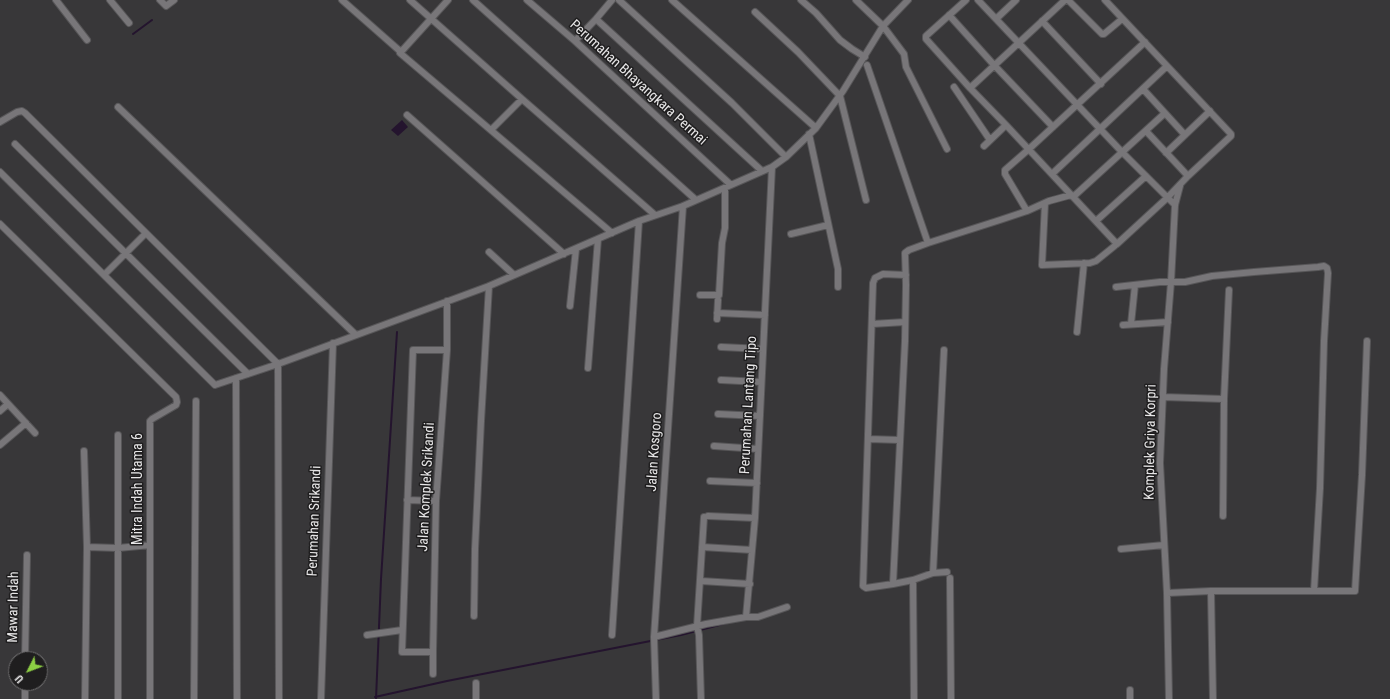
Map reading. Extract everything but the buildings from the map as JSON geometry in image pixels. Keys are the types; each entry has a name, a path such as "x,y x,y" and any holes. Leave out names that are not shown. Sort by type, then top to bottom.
{"street":[{"path":"56,0 87,40"},
{"path":"110,0 129,23"},
{"path":"160,0 166,6 174,0"},
{"path":"342,0 401,52 400,53 402,55 612,233"},
{"path":"410,0 655,215"},
{"path":"401,52 430,18 448,0"},
{"path":"473,0 696,200"},
{"name":"Perumahan Bhayangkara Permai","path":"527,0 575,42 728,186"},
{"path":"575,42 612,0"},
{"path":"619,0 732,103 786,157"},
{"path":"672,0 816,128"},
{"path":"801,0 816,13 840,40 865,57"},
{"path":"856,0 883,26 904,54 906,67 947,149"},
{"path":"0,172 213,383 217,385 356,336 448,300 489,286 513,274 655,215 683,206 772,167 786,157 816,128 840,96 883,26 908,0"},
{"path":"966,0 926,36 926,39 970,88 1117,244"},
{"path":"978,0 1122,152 1175,205"},
{"path":"996,19 1016,0"},
{"path":"970,88 1065,0"},
{"path":"1068,0 1102,34 1122,19"},
{"path":"1045,203 1042,265 1096,261 1117,244 1180,186 1188,176 1231,136 1231,134 1210,111 1105,0"},
{"path":"755,12 798,52 840,96 866,200"},
{"path":"949,15 1053,127"},
{"path":"596,19 762,172"},
{"path":"1042,21 1101,84"},
{"path":"1027,211 1004,172 1006,169 1101,84 1145,42"},
{"path":"867,65 928,243"},
{"path":"1052,174 1167,66"},
{"path":"954,87 990,140"},
{"path":"1143,89 1185,135"},
{"path":"491,130 522,99"},
{"path":"118,107 356,336"},
{"path":"0,122 17,112 22,111 278,364 279,699"},
{"path":"1166,153 1210,111"},
{"path":"894,584 906,322 905,253 928,243 1027,211 1045,203 1072,196 1165,113"},
{"path":"407,115 564,254"},
{"path":"984,146 1006,125"},
{"path":"1146,131 1188,176"},
{"path":"809,134 838,269 838,287"},
{"path":"15,144 248,374"},
{"name":"Perumahan Lantang Tipo","path":"746,617 755,518 772,167"},
{"path":"1096,221 1146,176"},
{"path":"700,295 719,295 722,243 725,228 728,186"},
{"name":"Komplek Griya Korpri","path":"1170,699 1167,593 1160,471 1175,205 1180,186"},
{"name":"Jalan Kosgoro","path":"656,699 654,638 683,206"},
{"path":"612,635 640,221"},
{"name":"Mitra Indah Utama 6","path":"0,224 176,397 176,406 152,418 150,421 150,699"},
{"path":"791,234 828,225"},
{"path":"104,275 146,233"},
{"path":"588,368 598,239"},
{"path":"570,306 576,249"},
{"path":"489,252 513,274"},
{"path":"1077,332 1084,263"},
{"path":"1116,287 1184,282 1228,274 1318,266 1326,267 1328,269 1324,341 1320,488 1314,591"},
{"path":"906,275 883,274 875,278 873,283 863,584 866,588 912,580 933,573 947,572"},
{"path":"1130,324 1135,285"},
{"path":"474,616 480,421 489,286"},
{"path":"1223,516 1224,399 1229,290"},
{"name":"Jalan Komplek Srikandi","path":"433,674 436,501 447,350 448,300"},
{"path":"718,300 717,316 765,315"},
{"path":"872,324 906,322"},
{"path":"1123,325 1168,322"},
{"path":"1167,593 1211,591 1355,591 1367,341"},
{"name":"Perumahan Srikandi","path":"321,699 333,343"},
{"path":"720,347 763,349"},
{"path":"433,652 402,652 413,350 447,350"},
{"path":"933,573 944,350"},
{"path":"236,378 237,699"},
{"path":"721,380 761,382"},
{"path":"0,395 35,434"},
{"path":"1163,397 1224,399"},
{"path":"194,699 196,401"},
{"path":"0,411 8,404"},
{"path":"718,414 760,416"},
{"path":"0,445 26,423"},
{"name":"Mitra Indah Utama 6","path":"118,436 118,699"},
{"path":"868,439 900,440"},
{"path":"714,446 758,449"},
{"path":"84,451 87,548 85,699"},
{"path":"710,481 757,483"},
{"path":"407,500 436,501"},
{"path":"701,699 699,635 697,627 702,547 706,516 755,518"},
{"path":"87,548 118,548 150,545"},
{"path":"1121,549 1164,545"},
{"path":"702,547 752,550"},
{"name":"Mawar Indah","path":"25,651 27,556"},
{"path":"950,578 951,699"},
{"path":"701,580 750,584"},
{"path":"912,580 914,699"},
{"path":"1211,591 1213,699"},
{"path":"654,638 719,622 761,616 787,607"},
{"path":"367,635 402,630"},
{"path":"476,683 476,699"},
{"path":"1130,690 1130,699"}],"shaded area":[{"path":"402,120 408,127 398,136 391,130"}],"waterway":[{"path":"133,34 152,20"},
{"path":"376,699 381,579 397,332"},
{"path":"375,697 447,681 681,635 727,623"}]}
